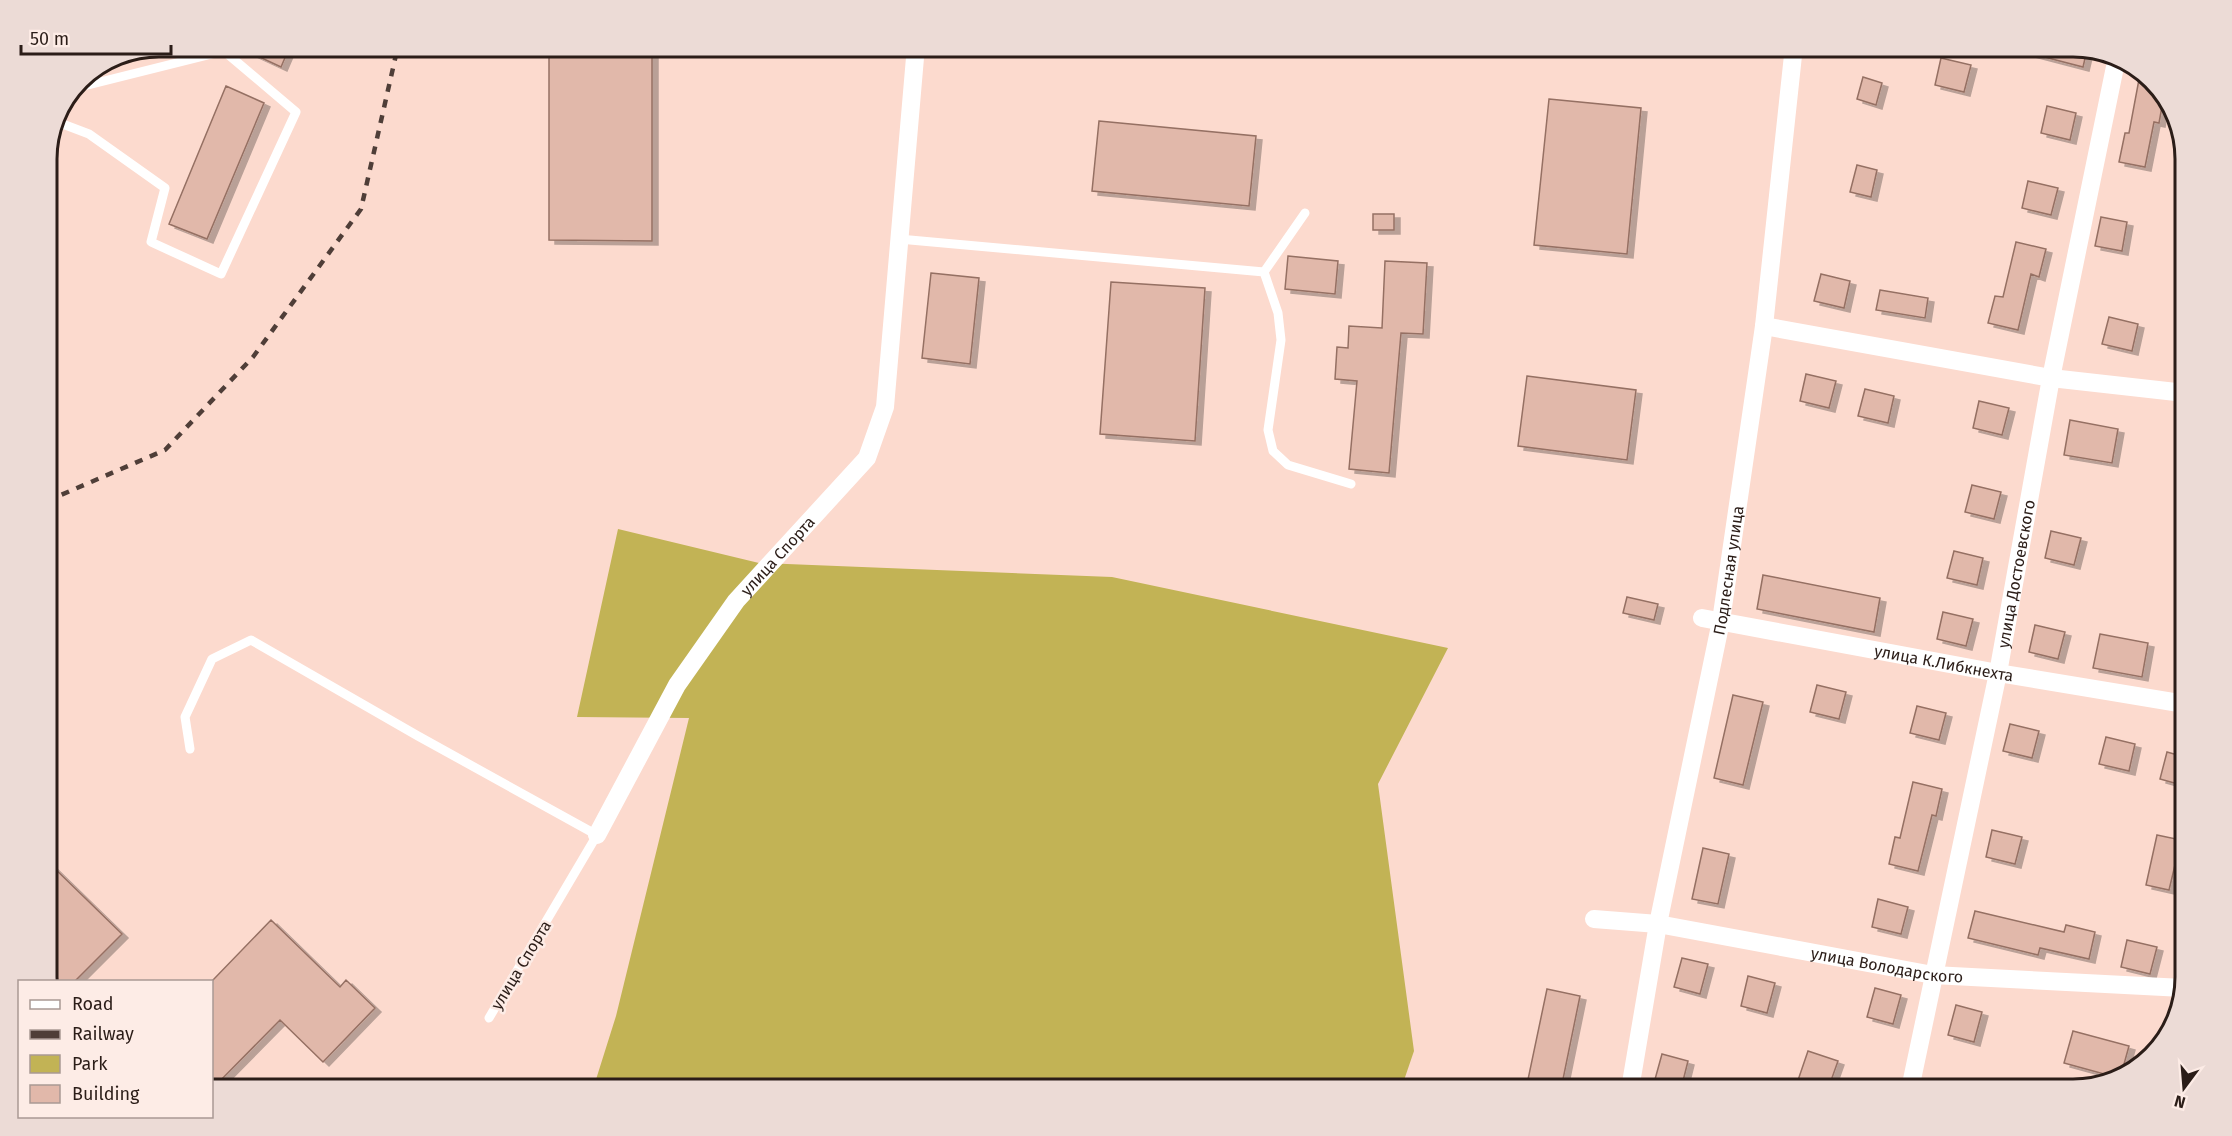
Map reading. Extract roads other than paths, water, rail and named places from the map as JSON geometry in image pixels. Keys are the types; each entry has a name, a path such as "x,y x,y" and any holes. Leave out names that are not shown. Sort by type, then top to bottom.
{"street":[{"name":"улица Спорта","path":"597,835 677,685 736,601 867,458 885,407 915,57"},
{"name":"Подлесная улица","path":"1632,1079 1658,924 1721,621 1764,326 1793,57"},
{"name":"улица Достоевского","path":"1912,1079 1998,673 2051,378 2115,67"},
{"path":"1764,326 2051,378 2175,392"},
{"name":"улица К.Либкнехта","path":"1702,618 1998,673 2175,702"},
{"name":"улица Володарского","path":"1594,919 1658,924 1933,975 2174,988"}],"lane":[{"path":"90,84 194,57"},
{"path":"64,124 90,134 165,188 151,242 221,274 296,112 234,57"},
{"path":"1264,272 1305,213"},
{"path":"899,239 1264,272"},
{"path":"1264,272 1278,314 1281,340 1268,430 1273,451 1288,465 1352,484"},
{"path":"190,750 185,717 212,659 251,640 597,835"},
{"name":"улица Спорта","path":"489,1018 597,835"}],"railway":[{"path":"57,497 165,450 253,357 361,209 396,57"}]}
